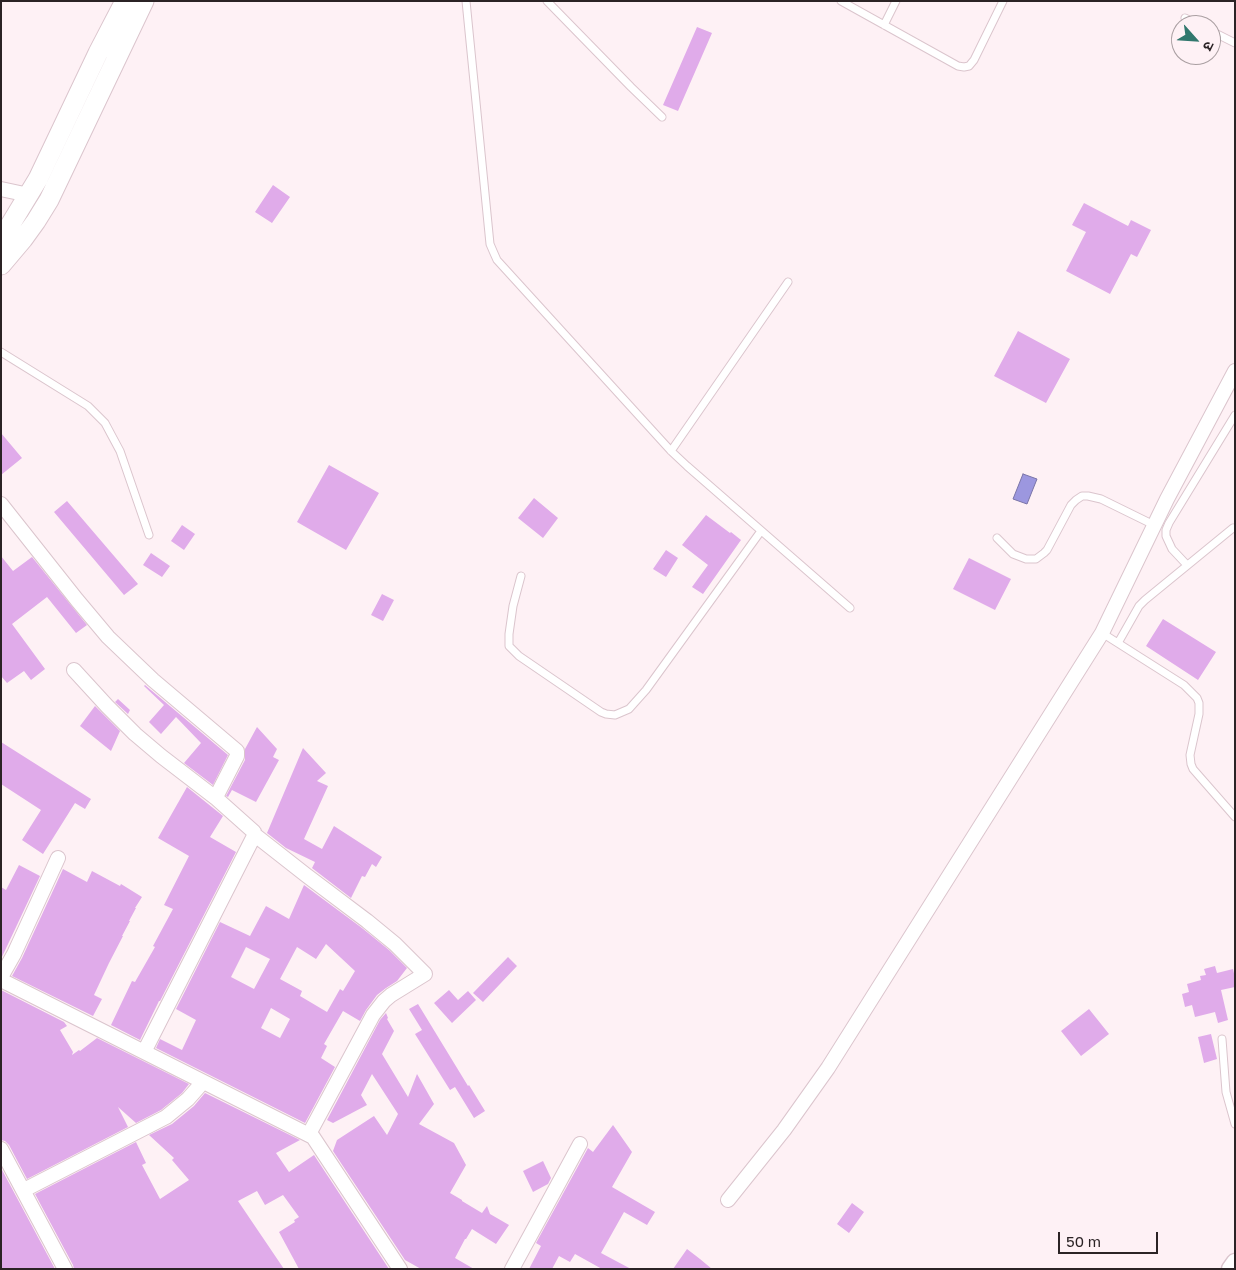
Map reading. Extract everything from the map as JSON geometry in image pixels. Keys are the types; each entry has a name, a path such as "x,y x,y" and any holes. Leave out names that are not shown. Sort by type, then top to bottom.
{"main road":[{"path":"1,240 38,179 125,1"},
{"path":"1,265 23,239 49,200 144,1"}],"street":[{"path":"1,188 29,195"},
{"path":"728,1200 784,1130 828,1068 1102,633 1154,525 1235,370"},
{"path":"1,504 108,637 153,680 237,750 237,756 217,798"},
{"path":"74,670 135,734 217,798 255,835 395,944 425,974 391,995 373,1015 309,1134"},
{"path":"144,1052 255,835"},
{"path":"58,858 1,979 309,1134 320,1146 400,1269"},
{"path":"24,1190 166,1117 188,1099 204,1082"},
{"path":"512,1269 580,1144"},
{"path":"1,1149 66,1269"},
{"path":"1230,1269 1235,1262"}],"lane":[{"path":"466,1 490,244 498,260 686,466 850,608"},
{"path":"546,1 662,117"},
{"path":"841,1 958,66 964,67 969,66 974,60 1004,1"},
{"path":"884,25 896,1"},
{"path":"1221,36 1235,43"},
{"path":"671,451 788,282"},
{"path":"1,352 88,406 105,423 120,451 149,534"},
{"path":"1187,565 1172,549 1166,536 1166,530 1235,415"},
{"path":"996,538 1013,554 1026,559 1036,559 1047,550 1072,505 1082,496 1101,499 1154,525"},
{"path":"1118,642 1140,606 1233,528"},
{"path":"521,576 509,634 509,646 519,656 601,712 615,715 628,709 646,690 761,530"},
{"path":"1102,633 1184,685 1197,698 1199,714 1190,755 1191,764 1193,769 1235,817"},
{"path":"1222,1039 1226,1092 1235,1124"}],"shaded area":[{"path":"1023,474 1037,479 1027,504 1013,499"}],"building":[{"path":"697,27 712,33 678,111 663,105"},
{"path":"273,185 290,197 272,223 255,212"},
{"path":"1084,203 1128,226 1131,220 1151,230 1137,257 1131,254 1110,294 1066,271 1086,232 1072,225"},
{"path":"1018,331 1070,359 1046,403 994,376"},
{"path":"1,433 22,458 1,475"},
{"path":"329,465 379,493 346,550 297,522"},
{"path":"534,498 558,518 543,538 518,518"},
{"path":"67,501 138,584 124,595 54,512"},
{"path":"706,515 741,540 703,594 692,587 708,565 682,545"},
{"path":"182,525 195,534 184,550 171,541"},
{"path":"666,550 678,558 666,577 653,569"},
{"path":"151,553 170,566 162,577 143,565"},
{"path":"1,556 13,571 32,557 87,625 76,633 47,597 12,624 45,669 31,680 24,671 7,683 1,676"},
{"path":"969,558 1011,579 995,610 953,589"},
{"path":"382,594 394,600 383,621 371,615"},
{"path":"1163,619 1216,652 1198,680 1146,646"},
{"path":"145,685 228,755 213,785 184,763 201,743 176,717 161,734 149,722 164,705"},
{"path":"118,699 130,710 128,714 115,702"},
{"path":"95,706 120,731 111,751 80,726"},
{"path":"257,727 277,749 273,757 279,760 256,802 232,790 228,797 226,796 245,760 245,749"},
{"path":"1,742 91,799 85,809 75,803 43,854 22,840 41,810 1,784"},
{"path":"303,748 326,773 317,781 328,786 304,839 322,849 334,826 382,857 376,867 372,864 365,877 362,876 351,898 312,868 315,862 286,848 267,833"},
{"path":"187,787 223,816 210,837 236,852 140,1040 111,1025 132,981 135,982 155,947 153,946 173,909 164,905 189,856 158,838"},
{"path":"19,865 40,876 1,959 1,887 6,890"},
{"path":"63,869 87,882 92,871 120,886 121,884 142,897 94,995 102,999 93,1016 12,976"},
{"path":"304,885 362,928 407,968 397,981 377,995 360,1021 343,1011 324,1044 327,1046 321,1058 335,1067 305,1123 156,1048 160,1039 182,1050 196,1020 176,1009 220,922 250,936 266,906 289,919","holes":["326,944 355,971 343,991 340,989 327,1012 300,996 302,991 280,979 297,947 316,959","246,947 270,959 254,989 231,977","271,1008 290,1019 280,1038 261,1028"]},
{"path":"508,957 517,966 483,1002 473,993"},
{"path":"1215,966 1217,973 1233,969 1235,978 1235,987 1221,990 1228,1020 1218,1023 1215,1012 1195,1017 1192,1005 1185,1007 1182,994 1189,992 1187,984 1201,980 1200,976 1206,975 1204,969"},
{"path":"1,990 64,1022 67,1026 60,1030 73,1052 72,1055 97,1038 189,1084 182,1093 161,1110 136,1123 118,1107 128,1127 27,1179 9,1145 1,1140"},
{"path":"449,990 458,1000 468,991 476,1000 452,1023 434,1003"},
{"path":"418,1004 485,1111 474,1118 455,1087 450,1090 415,1034 422,1030 409,1009"},
{"path":"1089,1009 1109,1034 1081,1056 1061,1031"},
{"path":"386,1013 387,1019 394,1031 382,1054 408,1097 417,1074 434,1104 419,1124 454,1143 466,1165 450,1193 482,1213 487,1206 490,1214 509,1225 496,1244 472,1229 455,1258 474,1269 421,1269 405,1260 333,1151 337,1140 374,1116 387,1135 398,1114 372,1074 361,1095 367,1105 333,1123 327,1120 380,1020"},
{"path":"1211,1034 1217,1059 1204,1063 1198,1037"},
{"path":"205,1093 300,1140 276,1153 289,1172 314,1155 389,1269 299,1269 279,1232 295,1222 294,1220 299,1217 283,1195 265,1205 257,1191 238,1201 284,1269 74,1269 35,1194 136,1142 146,1163 142,1165 160,1199 189,1180 172,1160 174,1158 149,1135 172,1124 194,1106"},
{"path":"613,1125 632,1152 612,1187 655,1212 647,1225 624,1212 601,1253 631,1269 602,1269 575,1254 570,1262 559,1256 552,1269 529,1269 541,1246 536,1243 588,1148 593,1152"},
{"path":"543,1161 551,1178 548,1184 533,1192 523,1171"},
{"path":"1,1168 55,1269 1,1269"},
{"path":"852,1203 864,1212 849,1233 837,1224"},
{"path":"687,1249 700,1259 712,1269 673,1269"}]}
